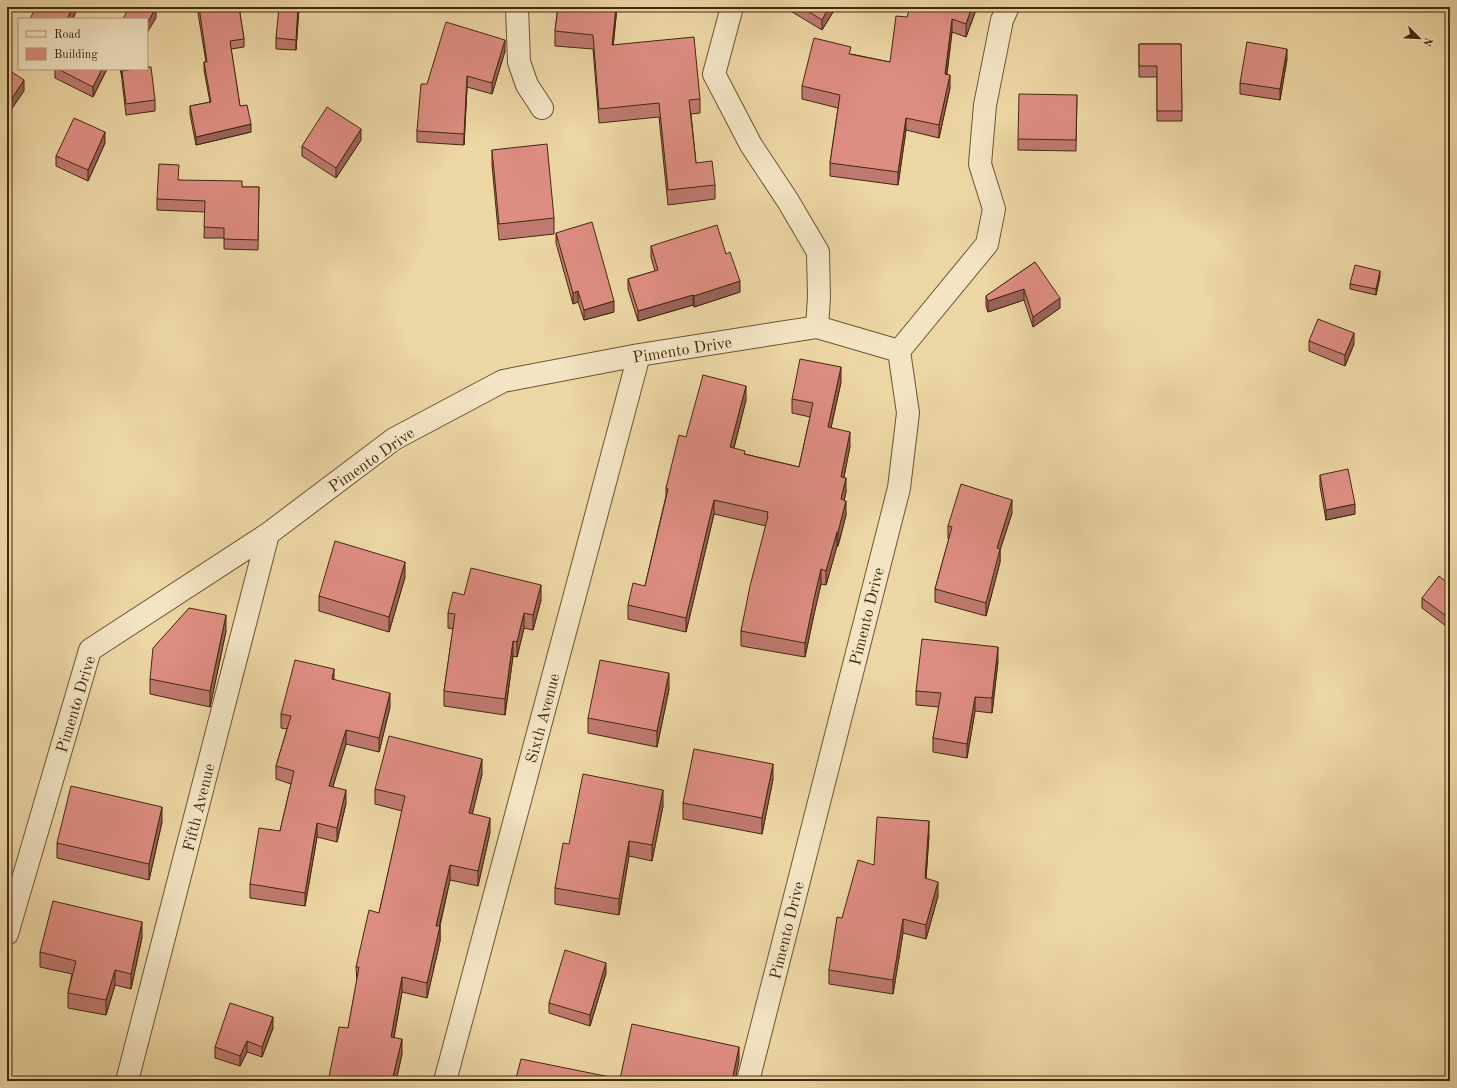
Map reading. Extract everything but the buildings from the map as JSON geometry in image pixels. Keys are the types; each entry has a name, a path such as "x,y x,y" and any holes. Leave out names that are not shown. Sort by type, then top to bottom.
{"street":[{"path":"517,7 519,62 528,85 542,108"},
{"path":"732,7 714,74 751,145 788,201 818,252 819,297 817,327"},
{"path":"899,351 987,244 994,210 980,164 985,105 1002,20 1008,7"},
{"name":"Pimento Drive","path":"7,934 90,650 268,534 394,440 503,382 639,355 817,327 899,351 908,413 899,488 748,1081"},
{"name":"Sixth Avenue","path":"445,1081 639,355"},
{"name":"Fifth Avenue","path":"127,1081 268,534"}]}
